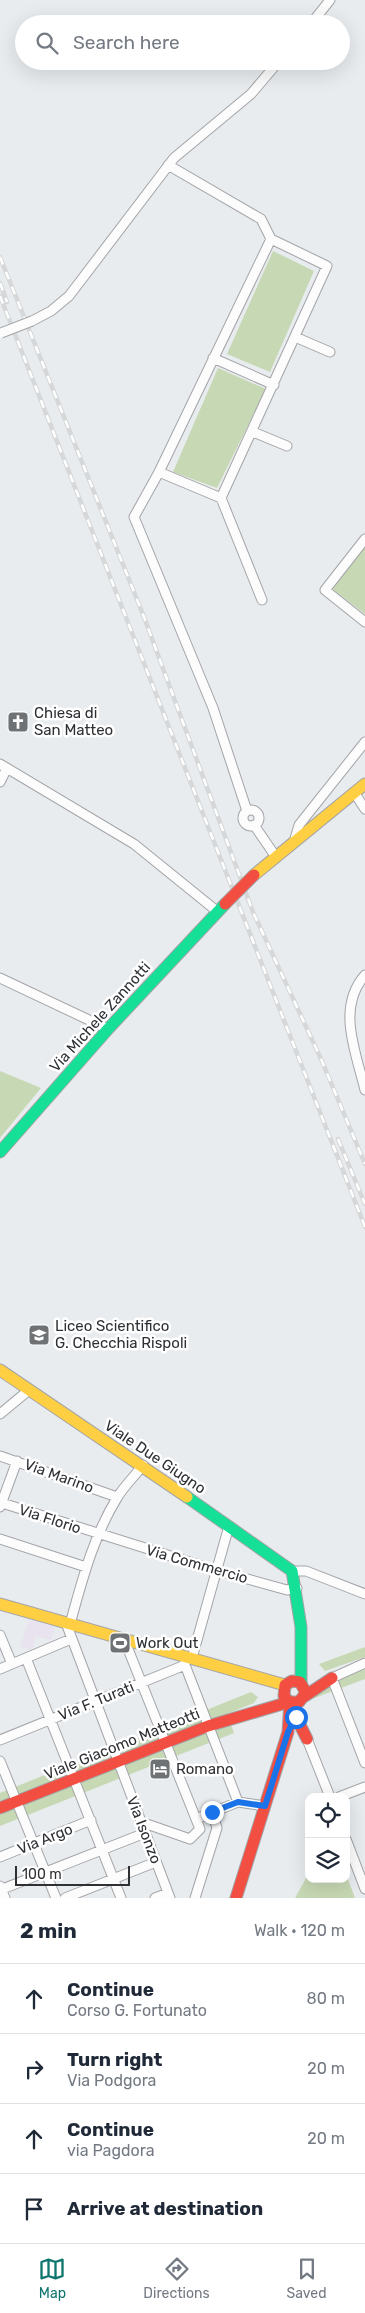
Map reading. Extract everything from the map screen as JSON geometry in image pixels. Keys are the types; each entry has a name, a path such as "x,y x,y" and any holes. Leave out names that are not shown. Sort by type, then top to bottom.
{"main road":[{"name":"Via Michele Zannotti","path":"0,1152 108,1029 222,908 254,876 365,784"},
{"name":"Viale Due Giugno","path":"0,1370 143,1465 292,1571"},
{"path":"236,1898 288,1732 304,1698 306,1689 302,1683 303,1654 296,1588 292,1571"},
{"path":"0,1604 124,1639 187,1660 286,1686"},
{"path":"303,1654 298,1670 286,1686 284,1696 290,1702 297,1703 332,1678"},
{"path":"257,1711 286,1686 295,1681 302,1683 332,1678"},
{"path":"288,1732 290,1702"},
{"name":"Viale Giacomo Matteotti","path":"0,1808 208,1726 290,1702"},
{"path":"257,1711 272,1711 280,1715 288,1732 307,1739"},
{"path":"296,1717 307,1739"}],"street":[{"path":"319,15 330,0"},
{"path":"1,333 32,321 56,308 69,296 174,158 251,94 271,70"},
{"path":"168,165 261,219 271,239 327,266 253,432 221,498"},
{"path":"271,239 158,472 134,517 213,708 247,811 254,810 258,814 259,819 254,825 276,857"},
{"path":"295,337 330,352"},
{"path":"213,358 274,385"},
{"path":"253,432 287,446"},
{"path":"158,472 221,498 262,600"},
{"path":"365,539 325,590 365,622"},
{"path":"294,842 298,825 365,742"},
{"path":"0,782 3,766 134,844 222,908"},
{"path":"354,792 365,809"},
{"path":"365,975 356,985 349,1008 349,1020 365,1090"},
{"path":"0,978 108,1029"},
{"path":"0,1414 29,1390"},
{"name":"Via Marino","path":"0,1456 117,1497"},
{"path":"1,1505 16,1461"},
{"path":"68,1623 99,1534 117,1497 143,1465"},
{"name":"Via Florio","path":"1,1505 99,1534"},
{"path":"229,1526 187,1660 208,1726 238,1802"},
{"name":"Via Commercio","path":"99,1534 287,1590 296,1588"},
{"path":"0,1539 86,1567"},
{"path":"292,1571 306,1571 365,1594"},
{"name":"Via Isonzo","path":"68,1623 71,1639 169,1895"},
{"path":"0,1634 12,1664"},
{"path":"0,1669 71,1639"},
{"path":"124,1639 200,1828 190,1839 141,1822"},
{"path":"26,1658 121,1898"},
{"name":"Via F. Turati","path":"0,1740 141,1683 187,1660"},
{"path":"365,1663 332,1678 365,1763"},
{"path":"307,1739 328,1793"},
{"path":"0,1761 56,1898"},
{"path":"349,1793 365,1787"},
{"path":"196,1818 238,1802 265,1806"},
{"path":"195,1898 217,1828 212,1812"},
{"name":"Via Argo","path":"0,1857 91,1820"},
{"path":"1,1891 145,1833"},
{"path":"350,1850 365,1889"},
{"path":"65,1898 156,1862"},
{"path":"155,1898 169,1895"}],"shaded area":[{"path":"29,1620 55,1627 51,1640 36,1636 32,1650 20,1647"}],"green space":[{"path":"273,251 314,271 270,372 227,354"},
{"path":"218,368 266,389 217,488 173,472"},
{"path":"365,545 365,614 332,589"},
{"path":"0,1071 41,1088 0,1138"},
{"path":"365,1647 365,1657 325,1671 319,1664"},
{"path":"365,1669 365,1679 309,1700 329,1684"},
{"path":"251,1692 258,1697 254,1703 0,1805 0,1793"},
{"path":"230,1722 234,1733 0,1826 0,1814"},
{"path":"305,1880 305,1883 349,1883 355,1898 295,1898"}],"railway":[{"path":"0,257 144,617 253,912 321,1059 365,1164"},
{"path":"0,283 7,302"},
{"path":"0,296 365,1227"},
{"path":"338,1139 365,1204"}],"traffic: fast":[{"path":"0,1152 108,1029 225,904"},
{"path":"187,1497 292,1571 301,1627 301,1683"}],"traffic: slow":[{"path":"254,875 365,784"},
{"path":"0,1370 187,1497"},
{"path":"0,1604 285,1685"}],"traffic: jam":[{"path":"225,904 254,875"},
{"path":"305,1696 332,1678"},
{"path":"0,1808 208,1726 289,1702 299,1702 306,1693 300,1682 292,1681 285,1685 284,1696 289,1702"},
{"path":"236,1898 288,1732 290,1702"},
{"path":"296,1717 307,1739"}],"place":[{"name":"Chiesa di San Matteo","path":"18,722"},
{"name":"Liceo Scientifico G. Checchia Rispoli","path":"39,1335"},
{"name":"Work Out","path":"120,1643"},
{"name":"Romano","path":"160,1769"}],"route":[{"path":"212,1812 238,1802 265,1806 288,1732 296,1717"}]}
